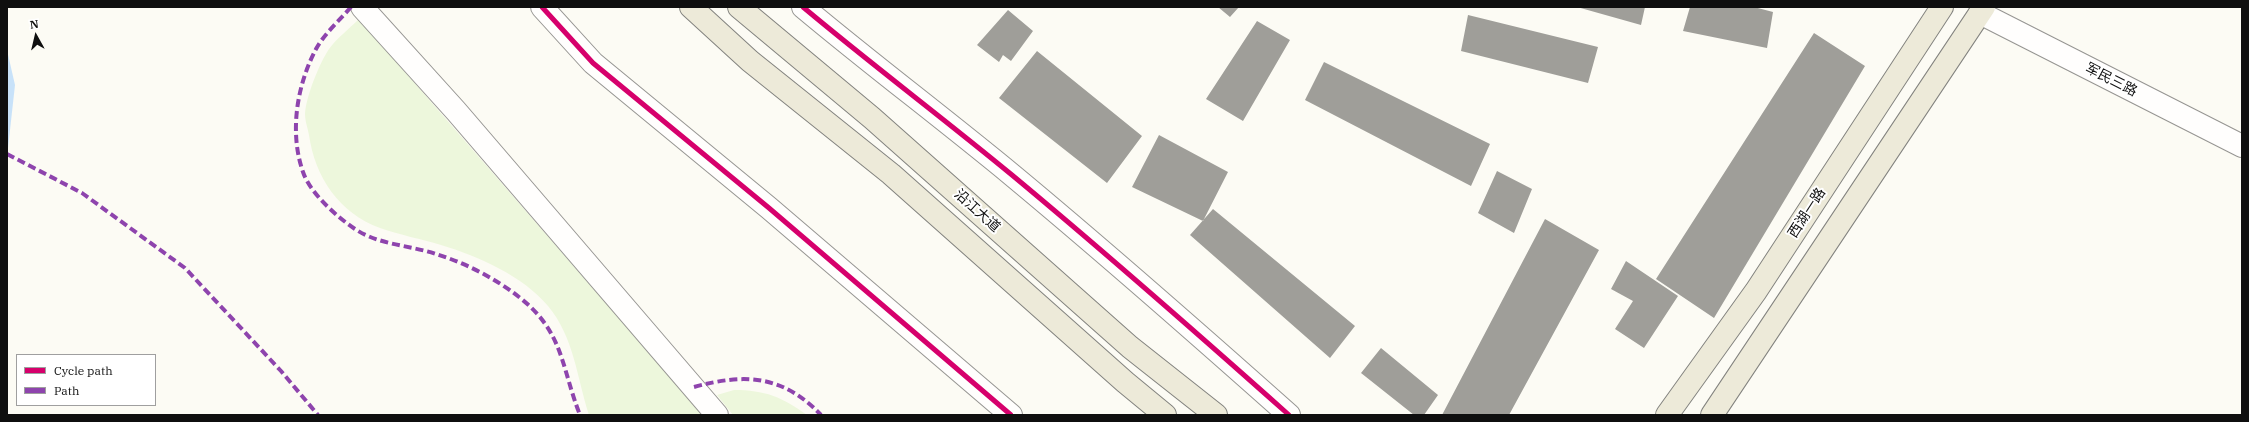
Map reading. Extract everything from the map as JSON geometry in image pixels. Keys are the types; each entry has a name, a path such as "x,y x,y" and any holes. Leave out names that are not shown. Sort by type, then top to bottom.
{"main road":[{"name":"沿江大道","path":"691,7 750,61 891,174 1164,415"},
{"name":"沿江大道","path":"739,7 872,118 1130,347 1216,415"},
{"name":"西湖一路","path":"1668,415 1756,291 1942,7"},
{"path":"1712,415 1982,10"}],"street":[{"path":"362,7 456,111 717,415"},
{"path":"542,7 593,63 769,208 1011,415"},
{"path":"803,7 1011,174 1154,296 1289,415"},
{"name":"军民三路","path":"1982,10 2242,146"}],"green space":[{"path":"359,19 703,415 589,415 574,358 564,331 557,318 538,295 513,276 485,261 441,245 380,228 365,221 352,213 331,192 323,179 312,150 306,122 306,107 310,90 325,55 336,41"},
{"path":"734,390 755,391 773,396 781,399 807,415 733,415 717,395"}],"water":[{"path":"7,50 15,85 7,157"}],"building":[{"path":"1218,7 1239,7 1230,17"},
{"path":"1577,7 1645,7 1641,25"},
{"path":"1690,7 1754,7 1773,12 1767,48 1683,31"},
{"path":"1008,10 1033,31 1011,61 1003,55 999,62 977,45"},
{"path":"1468,15 1598,47 1588,83 1461,51"},
{"path":"1257,21 1290,40 1243,121 1206,99"},
{"path":"1814,33 1865,66 1714,318 1656,279"},
{"path":"1037,51 1142,136 1107,183 999,98"},
{"path":"1324,62 1490,144 1471,186 1305,100"},
{"path":"1159,135 1228,172 1203,221 1132,187"},
{"path":"1497,171 1532,189 1514,233 1478,213"},
{"path":"1213,209 1355,326 1330,358 1190,235"},
{"path":"1545,219 1599,250 1509,415 1442,415"},
{"path":"1626,261 1678,296 1644,348 1615,329 1633,301 1611,289"},
{"path":"1381,348 1438,395 1424,415 1414,415 1361,373"}],"marked path":[{"path":"351,7 319,43 309,63 300,93 297,109 296,141 303,172 307,180 318,196 332,211 348,224 364,234 384,242 426,251 458,262 490,277 519,297 534,310 545,323 553,337 580,415"},
{"path":"7,154 82,193 185,268 281,371 318,415"},
{"path":"694,387 730,380 747,379 762,381 778,385 792,392 807,402 821,415"}],"cycle path":[{"path":"542,7 593,63 769,208 1011,415"},
{"path":"803,7 1047,204 1289,415"}]}
